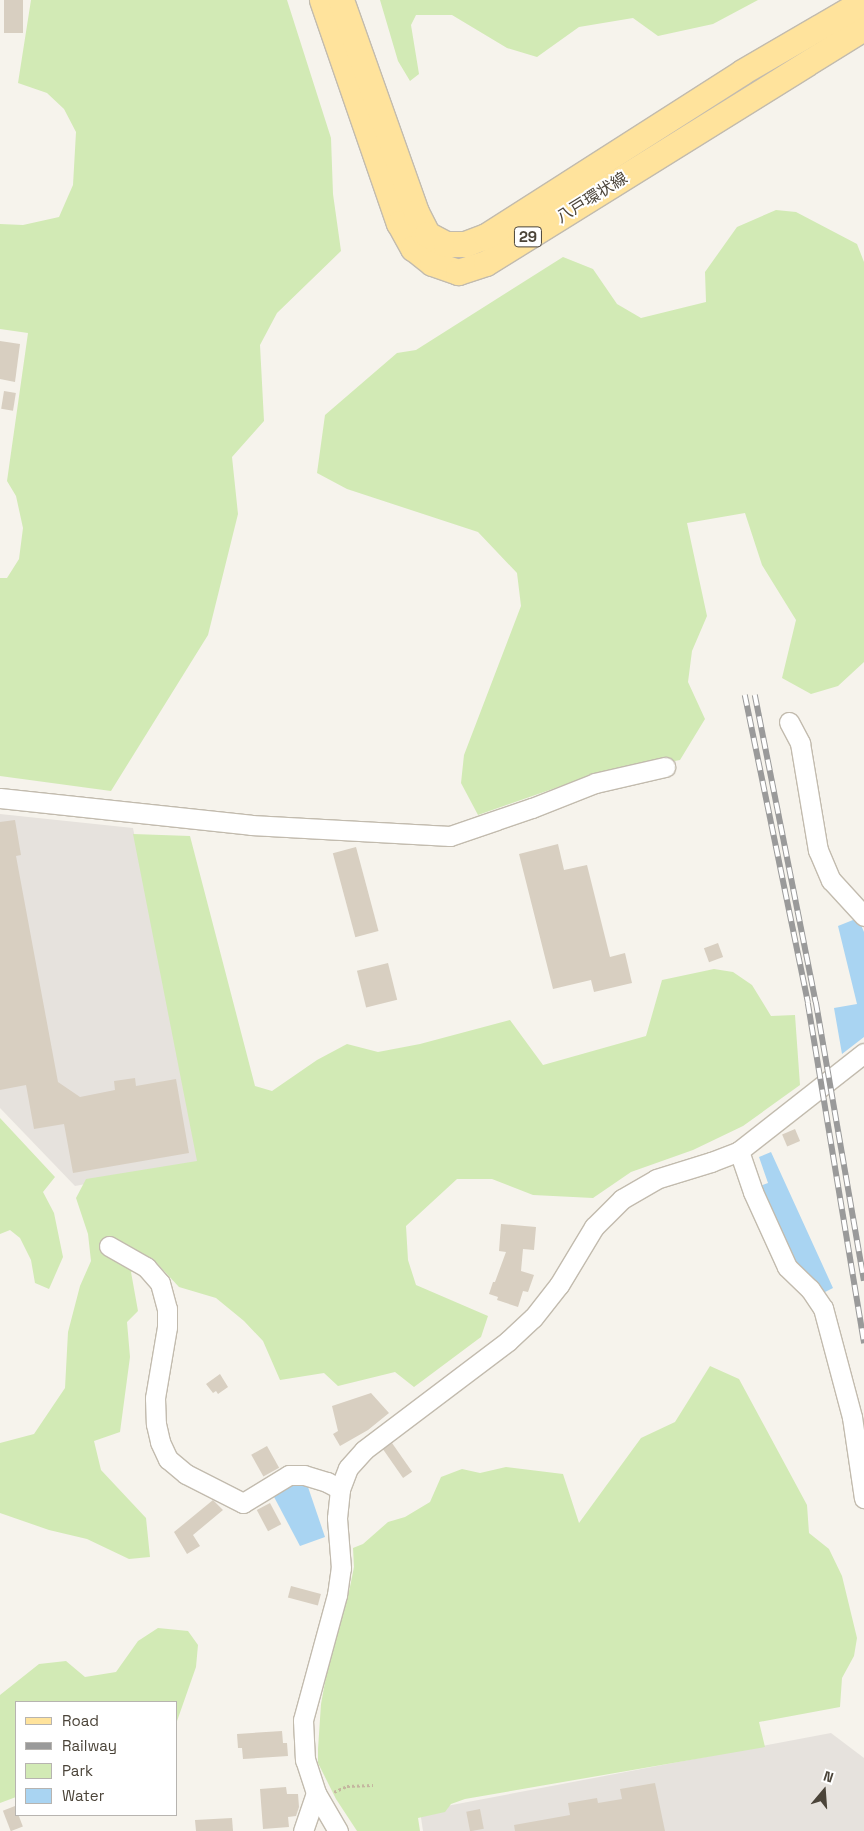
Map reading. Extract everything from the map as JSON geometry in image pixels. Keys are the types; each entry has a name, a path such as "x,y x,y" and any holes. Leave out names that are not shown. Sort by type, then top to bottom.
{"main road":[{"name":"八戸環状線","path":"322,0 399,223 413,248 432,263 458,272 486,263 864,28"},
{"name":"八戸環状線","path":"341,0 416,212 427,234 446,244 466,244 486,236 742,72 864,1"}],"street":[{"path":"789,722 800,743 818,850 831,880 864,916"},
{"path":"0,798 251,825 450,836 532,808 594,783 666,767"},
{"path":"338,1831 318,1797 305,1760 303,1720 337,1595 341,1568 337,1518 340,1489 348,1468 364,1450 508,1341 533,1318 559,1285 594,1227 622,1199 656,1179 739,1151 864,1053"},
{"path":"739,1151 753,1192 787,1267 810,1289 823,1308 852,1417 864,1498"},
{"path":"109,1246 146,1267 160,1283 167,1327 155,1398 160,1442 168,1460 186,1474 243,1503 289,1475 304,1475 327,1482 340,1489"},
{"path":"303,1831 318,1797"}],"path":[{"path":"318,1797 347,1786 373,1785"}],"shaded area":[{"path":"0,814 133,828 199,1163 75,1186 0,1108"},
{"path":"831,1733 864,1758 864,1831 423,1831 420,1811"}],"green space":[{"path":"31,0 287,0 331,138 333,194 341,251 277,313 260,345 264,421 232,457 238,514 208,635 111,791 0,776 0,578 7,578 19,559 23,528 16,496 7,481 28,333 0,329 0,224 23,225 59,217 73,185 76,132 64,109 47,93 18,83"},
{"path":"380,0 758,0 713,24 658,36 633,18 579,27 537,57 507,48 452,15 416,15 411,25 419,74 410,81 398,61"},
{"path":"776,210 796,212 857,244 864,262 864,662 838,686 811,694 782,678 796,620 762,565 745,513 687,523 707,616 692,651 688,682 705,719 680,760 587,777 478,815 461,783 464,755 521,606 517,573 478,532 347,489 317,473 325,415 397,353 416,350 563,257 593,269 617,304 641,318 706,302 705,272 737,227"},
{"path":"133,834 190,836 255,1086 272,1091 317,1060 347,1044 378,1052 420,1044 510,1020 543,1065 646,1036 662,980 714,969 733,972 752,985 771,1016 795,1015 800,1085 743,1126 693,1150 631,1172 593,1198 533,1195 492,1179 457,1179 406,1226 408,1260 416,1285 488,1316 481,1337 414,1387 395,1372 338,1386 324,1373 280,1380 263,1341 244,1321 216,1298 179,1287 152,1258 131,1272 138,1311 127,1322 130,1357 120,1432 94,1441 101,1470 146,1518 150,1557 129,1559 87,1539 49,1530 0,1513 0,1443 34,1434 65,1388 68,1332 80,1286 91,1261 88,1234 76,1198 86,1179 197,1161"},
{"path":"0,1118 55,1177 43,1192 54,1213 63,1257 49,1289 35,1283 31,1260 20,1238 10,1230 0,1234"},
{"path":"710,1366 739,1379 807,1505 809,1533 829,1549 842,1576 857,1638 854,1656 842,1678 840,1707 759,1722 765,1747 465,1799 451,1804 445,1812 418,1818 420,1831 357,1831 336,1799 318,1763 321,1704 328,1666 350,1587 354,1567 353,1548 363,1544 388,1522 405,1517 430,1502 441,1477 462,1469 480,1473 506,1467 563,1474 579,1523 641,1438 675,1422"},
{"path":"158,1628 188,1631 198,1645 196,1667 178,1718 178,1701 15,1701 15,1797 0,1803 0,1695 39,1664 66,1661 85,1677 116,1672 138,1641"}],"water":[{"path":"858,918 864,932 864,1037 842,1054 834,1008 857,1004 838,926"},
{"path":"771,1152 833,1288 823,1293 795,1265 760,1186 768,1183 759,1157"},
{"path":"298,1484 308,1487 325,1537 300,1546 273,1495 286,1486"}],"building":[{"path":"4,0 23,0 23,33 4,33"},
{"path":"0,341 20,344 15,382 0,379"},
{"path":"4,391 16,393 13,411 1,409"},
{"path":"15,820 21,855 16,856 58,1082 80,1097 115,1090 114,1081 135,1078 136,1086 176,1079 189,1153 73,1173 64,1124 34,1129 26,1085 0,1090 0,822"},
{"path":"558,844 564,870 587,865 610,957 625,953 632,983 594,992 591,980 553,989 519,854"},
{"path":"356,847 379,931 355,937 333,853"},
{"path":"718,943 723,957 709,962 704,948"},
{"path":"388,963 397,1000 366,1008 357,971"},
{"path":"795,1129 800,1141 787,1146 782,1134"},
{"path":"501,1224 536,1227 534,1250 523,1249 521,1271 534,1275 528,1292 523,1291 518,1307 497,1300 498,1297 489,1294 506,1252 499,1251"},
{"path":"220,1374 228,1387 218,1394 216,1391 213,1393 206,1384"},
{"path":"371,1393 389,1413 368,1430 340,1446 333,1434 338,1431 332,1406"},
{"path":"392,1443 412,1472 403,1478 383,1449"},
{"path":"267,1446 279,1468 263,1477 251,1455"},
{"path":"213,1500 223,1510 193,1535 200,1546 187,1554 174,1532"},
{"path":"270,1503 281,1524 268,1531 257,1510"},
{"path":"291,1586 321,1594 318,1606 288,1598"},
{"path":"282,1731 283,1743 287,1743 288,1756 243,1759 242,1748 238,1748 237,1734"},
{"path":"655,1783 665,1831 515,1831 514,1825 570,1815 568,1803 597,1798 598,1803 622,1799 620,1789"},
{"path":"286,1787 287,1794 298,1794 299,1807 296,1816 288,1817 289,1827 263,1829 260,1789"},
{"path":"15,1806 15,1816 19,1816 23,1827 11,1831 3,1811"},
{"path":"480,1809 484,1829 470,1831 466,1812"},
{"path":"232,1818 233,1831 196,1831 195,1820"}],"railway":[{"path":"745,695 808,1003 864,1343"},
{"path":"755,695 816,1002 864,1281"}]}
